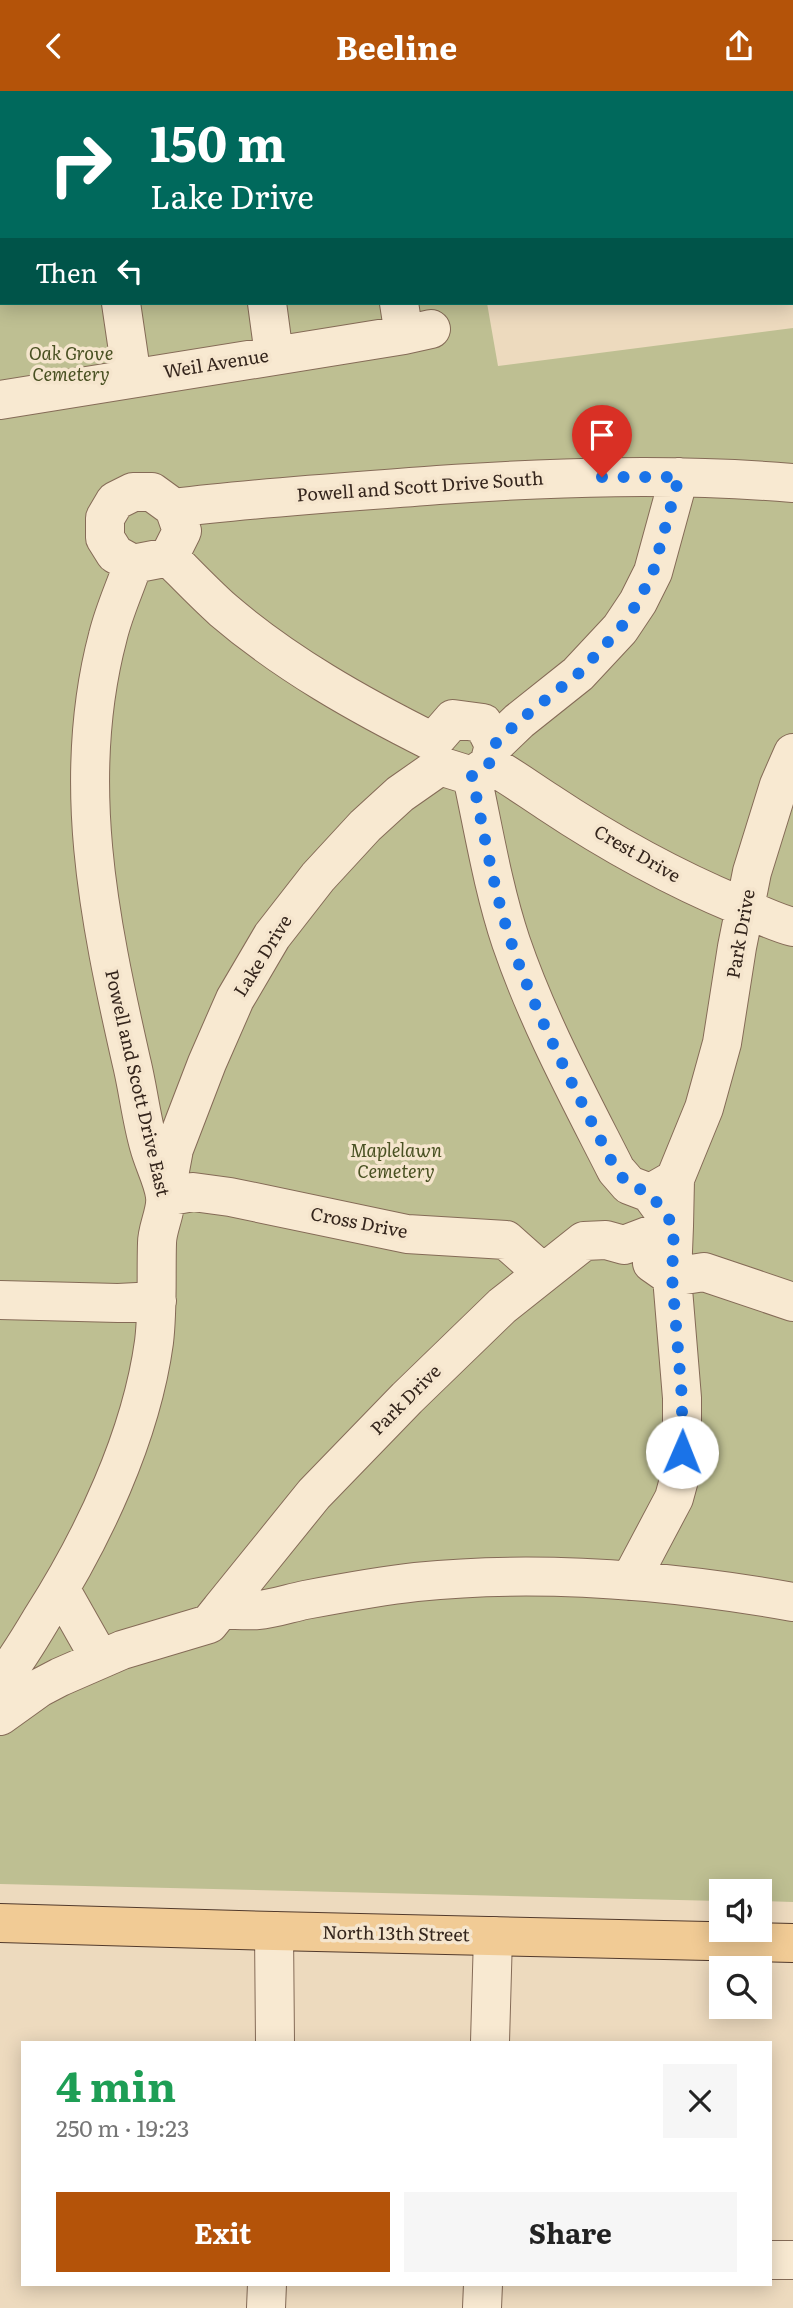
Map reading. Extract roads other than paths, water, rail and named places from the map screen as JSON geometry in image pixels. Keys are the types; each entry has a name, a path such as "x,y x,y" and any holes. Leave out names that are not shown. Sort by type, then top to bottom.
{"main road":[{"name":"North 13th Street","path":"0,1923 793,1943"}],"street":[{"path":"121,305 132,378"},
{"path":"267,305 274,355"},
{"name":"Weil Avenue","path":"0,400 274,355 412,322"},
{"name":"Powell and Scott Drive South","path":"174,508 342,491 508,479 679,477 793,483"},
{"name":"Lake Drive","path":"165,1197 174,1149 207,1063 235,999 272,936 318,877 365,826 400,794 466,759 519,721 578,674 620,629 653,572 679,477"},
{"name":"Crest Drive","path":"174,508 152,492 133,492 115,501 105,518 105,538 115,554 151,561 329,686 689,884 793,927"},
{"path":"151,561 182,531 174,508"},
{"name":"Powell and Scott Drive East","path":"0,1682 61,1590 86,1544 112,1486 133,1427 154,1341 157,1239 165,1197 148,1145 111,967 101,916 91,834 94,709 107,639 114,614 151,561"},
{"name":"Park Drive","path":"0,1716 39,1688 100,1659 209,1624 314,1494 486,1321 584,1241 606,1240 641,1203 704,1108 722,1043 745,908 759,847 779,785 793,753"},
{"path":"466,759 492,875 520,966 568,1075 616,1170 641,1203 672,1277"},
{"name":"Cross Drive","path":"165,1197 193,1192 230,1197 407,1234 506,1240 543,1273"},
{"path":"630,1581 674,1498 680,1476 683,1426 672,1277 674,1226 641,1203"},
{"name":"Park Drive","path":"641,1203 674,1226"},
{"path":"672,1277 704,1272 793,1302"},
{"path":"0,1300 118,1303 157,1301"},
{"path":"221,1609 260,1610 412,1582 478,1577 576,1577 630,1581 793,1602"},
{"path":"61,1590 100,1659"},
{"path":"275,1931 275,2041"},
{"path":"490,2041 493,1936"},
{"path":"772,2260 793,2260"},
{"path":"266,2308 267,2286"},
{"path":"482,2308 483,2286"}],"park label":[{"name":"Oak Grove Cemetery","path":"71,364"},
{"name":"Maplelawn Cemetery","path":"396,1162"}]}
